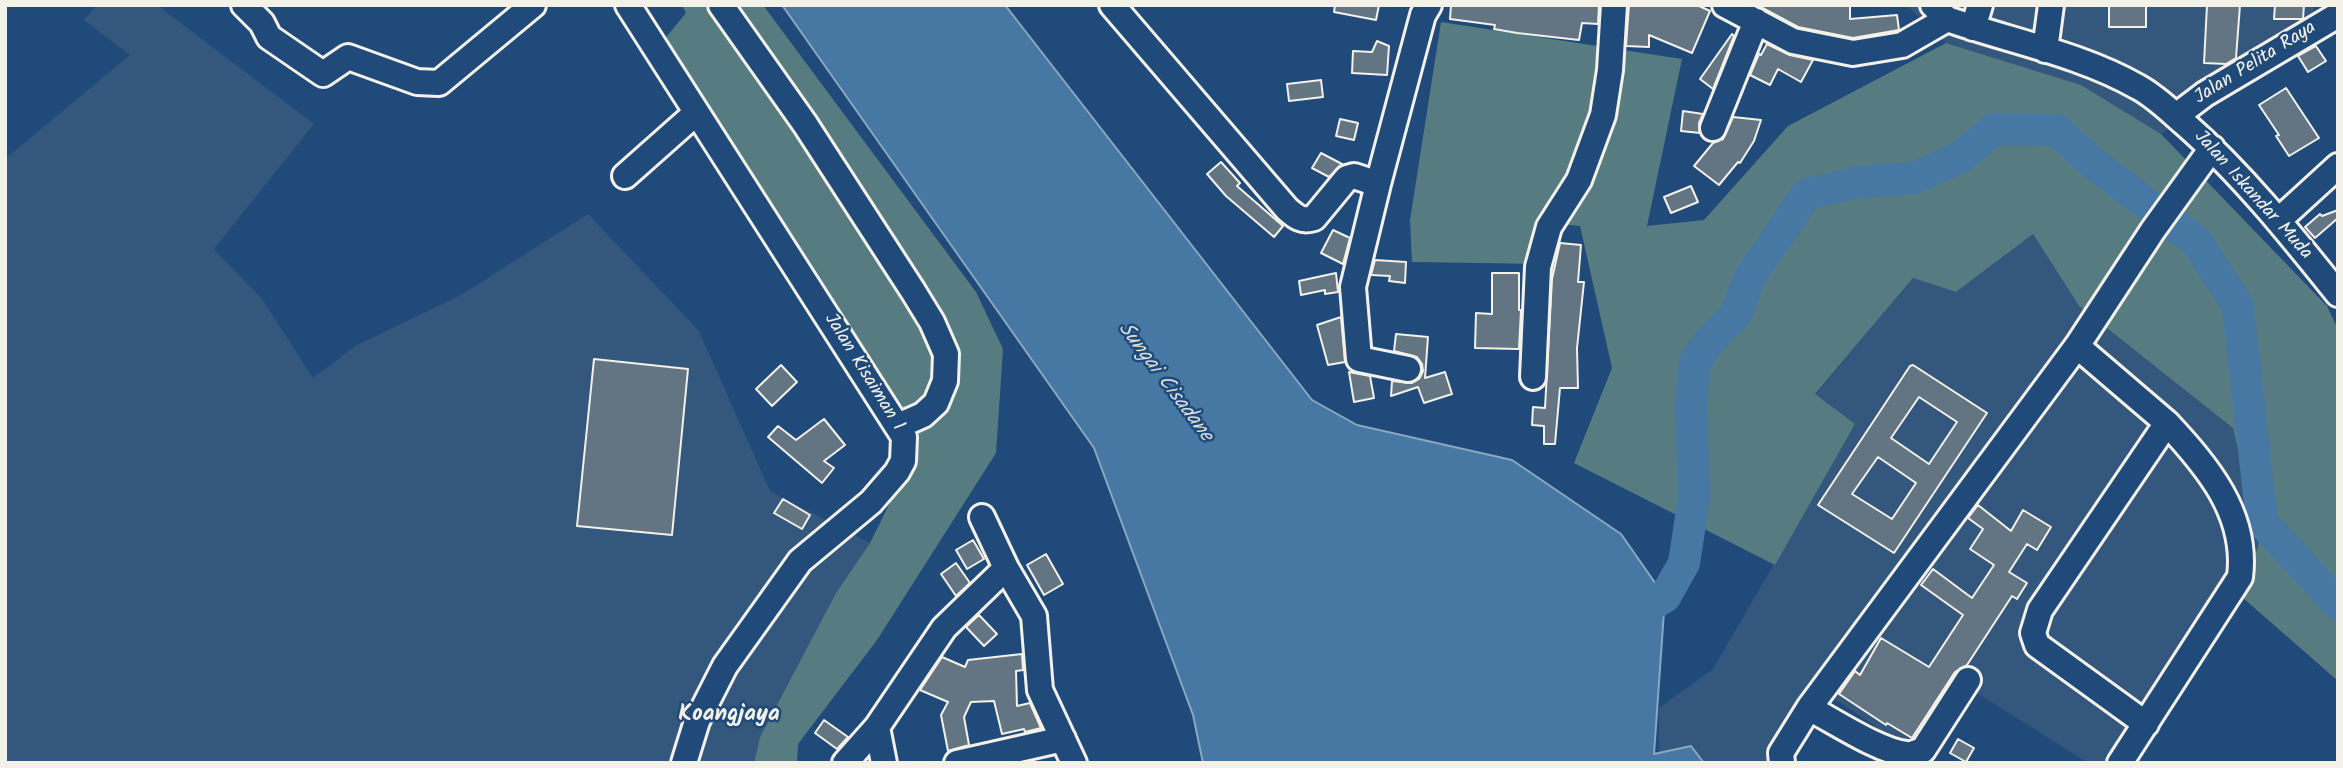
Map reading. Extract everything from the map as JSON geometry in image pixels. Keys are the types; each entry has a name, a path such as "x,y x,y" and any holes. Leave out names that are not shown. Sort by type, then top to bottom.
{"street":[{"path":"244,5 262,23 269,37 323,74 348,57 416,82 439,83 533,5"},
{"name":"Jalan Kisaiman 1","path":"628,5 904,437 903,461 897,472 871,502 800,561 725,666 697,721 684,763"},
{"path":"721,5 805,124 913,291 932,322 946,354 945,381 936,403 923,415 898,426"},
{"path":"1112,5 1296,217 1308,220 1314,218 1351,176 1378,184"},
{"path":"1408,369 1359,359 1353,287 1423,15 1429,5"},
{"path":"1533,377 1538,267 1549,227 1579,180 1603,115 1610,70 1614,5"},
{"path":"1725,5 1793,41 1853,53 1902,45 1940,12"},
{"path":"2045,50 2050,5"},
{"name":"Jalan Iskandar Muda","path":"1940,12 1976,17 2045,50 2076,60 2138,87 2212,148 2279,220 2338,294"},
{"name":"Jalan Pelita Raya","path":"2176,116 2205,94 2338,15"},
{"path":"1713,128 1756,21"},
{"path":"625,176 696,113"},
{"path":"1782,763 1781,753 1809,708 2077,346 2153,230 2212,148"},
{"path":"2279,220 2338,166"},
{"path":"2077,346 2167,423 2203,462 2227,500 2243,559 2240,577 2120,763"},
{"path":"2146,724 2037,646 2033,633 2040,610 2167,423"},
{"path":"982,517 1006,568 1034,616 1040,690 1074,763"},
{"path":"845,763 877,727 944,628 1006,568"},
{"path":"1809,708 1878,744 1910,755 1923,750 1968,680"},
{"path":"877,727 884,763"},
{"path":"957,763 1063,738"}],"shaded area":[{"path":"97,5 157,5 314,124 214,249 262,299 313,378 357,345 461,295 588,214 699,331 770,491 870,543 836,593 760,737 754,763 5,763 5,159 130,55 84,20"},
{"path":"1906,5 2314,5 2313,31 2161,134 2081,85 1946,43"},
{"path":"2033,234 2079,306 2234,428 2260,539 2243,598 2107,763 2088,763 1966,686 1926,760 1827,694 1787,763 1659,763 1659,708 1713,669 1855,424 1815,395 1913,278 1956,292"}],"green space":[{"path":"682,5 763,5 976,292 1003,349 996,453 877,640 798,744 797,763 754,763 760,737 836,593 870,543 916,450 654,52 686,13"},
{"path":"1441,22 1682,59 1647,226 1704,220 1788,126 1946,43 2081,85 2161,134 2327,306 2338,329 2338,681 2243,598 2260,539 2233,428 2079,306 2033,234 1956,292 1913,278 1815,394 1855,424 1775,565 1574,463 1612,368 1580,226 1545,223 1544,264 1412,262 1410,220"}],"water":[{"name":"Sungai Cisadane","path":"782,5 1005,5 1312,400 1357,425 1512,460 1621,534 1665,597 1654,754 1691,746 1704,763 1203,763 1193,715 1094,448"},
{"path":"2262,522 2338,594 2338,614 2267,535"}],"building":[{"path":"1335,5 1379,5 1376,20 1334,12"},
{"path":"1451,5 1599,5 1598,24 1582,23 1579,40 1517,33 1494,29 1495,25 1450,19"},
{"path":"1629,5 1697,5 1710,11 1692,53 1649,35 1649,47 1626,46"},
{"path":"1757,5 1850,5 1850,19 1897,15 1899,30 1853,38 1798,27"},
{"path":"2109,5 2146,5 2146,27 2109,27"},
{"path":"2207,5 2240,5 2236,58 2226,64 2204,63"},
{"path":"2275,5 2304,5 2303,19 2274,19"},
{"path":"1732,34 1734,36 1713,89 1700,79"},
{"path":"1377,41 1389,46 1387,75 1352,73 1353,51 1372,52"},
{"path":"1767,44 1790,55 1813,60 1801,82 1778,69 1770,85 1750,75 1759,54 1761,55"},
{"path":"2316,46 2326,61 2308,72 2298,56"},
{"path":"1321,80 1323,97 1289,101 1287,84"},
{"path":"2286,88 2319,138 2289,156 2259,105"},
{"path":"1683,111 1703,114 1699,123 1700,133 1681,131"},
{"path":"1733,117 1761,120 1754,141 1740,163 1738,162 1719,185 1694,166 1713,143 1723,139"},
{"path":"1340,119 1358,123 1354,140 1336,136"},
{"path":"1321,153 1342,164 1329,177 1312,168"},
{"path":"1221,162 1240,183 1237,186 1283,226 1274,237 1226,196 1207,174"},
{"path":"1691,186 1698,202 1671,213 1664,197"},
{"path":"2338,210 2338,218 2315,238 2305,227 2320,214 2322,216"},
{"path":"1333,230 1350,238 1343,264 1321,253"},
{"path":"1560,243 1581,245 1578,282 1584,282 1577,348 1578,388 1560,388 1555,444 1544,444 1544,426 1532,425 1533,407 1545,408 1552,279"},
{"path":"1375,260 1406,262 1405,283 1389,281 1390,276 1371,275"},
{"path":"1336,273 1338,292 1325,294 1325,290 1301,295 1299,281"},
{"path":"1492,273 1519,273 1519,349 1475,348 1476,313 1492,314"},
{"path":"1341,317 1345,362 1328,365 1317,325"},
{"path":"1396,334 1428,337 1425,378 1445,372 1452,394 1424,403 1418,387 1391,396 1392,381 1412,383 1419,379 1423,371 1417,357 1394,351"},
{"path":"594,359 688,369 672,535 577,526"},
{"path":"781,365 797,382 772,406 756,389"},
{"path":"1913,365 1987,413 1894,553 1818,505","holes":["1919,397 1957,422 1929,464 1891,438","1878,457 1916,483 1892,519 1852,494"]},
{"path":"1349,372 1370,376 1374,398 1354,402"},
{"path":"824,419 845,445 824,461 834,468 822,483 768,437 778,426 796,440"},
{"path":"783,499 810,515 802,529 774,513"},
{"path":"1978,505 2011,531 2023,510 2051,527 2037,550 2027,544 2009,572 2027,583 2017,599 2012,596 1967,665 1955,672 1912,738 1887,723 1886,725 1839,694 1855,671 1860,675 1881,638 1929,667 1963,615 1921,585 1933,569 1972,598 1994,565 1970,549 1983,529 1968,518"},
{"path":"973,540 984,559 967,569 956,550"},
{"path":"1046,554 1063,584 1044,595 1027,565"},
{"path":"956,563 970,583 956,596 941,574"},
{"path":"979,615 997,634 984,646 966,627"},
{"path":"1022,654 1023,670 1016,671 1017,706 1030,703 1041,728 1002,734 994,701 971,702 964,717 969,745 948,751 941,715 948,702 920,690 942,657 965,667 968,660"},
{"path":"824,720 848,737 837,749 815,733"},
{"path":"1958,739 1974,748 1966,762 1950,753"}],"waterway":[{"path":"1629,617 1665,597 1684,563 1694,498 1691,404 1695,362 1711,339 1736,314 1751,275 1807,194 1860,182 1915,178 1962,156 1994,129 2057,130 2089,160 2197,242 2238,306 2262,522 2338,604"}],"district":[{"name":"Koangjaya","path":"729,716"}]}
